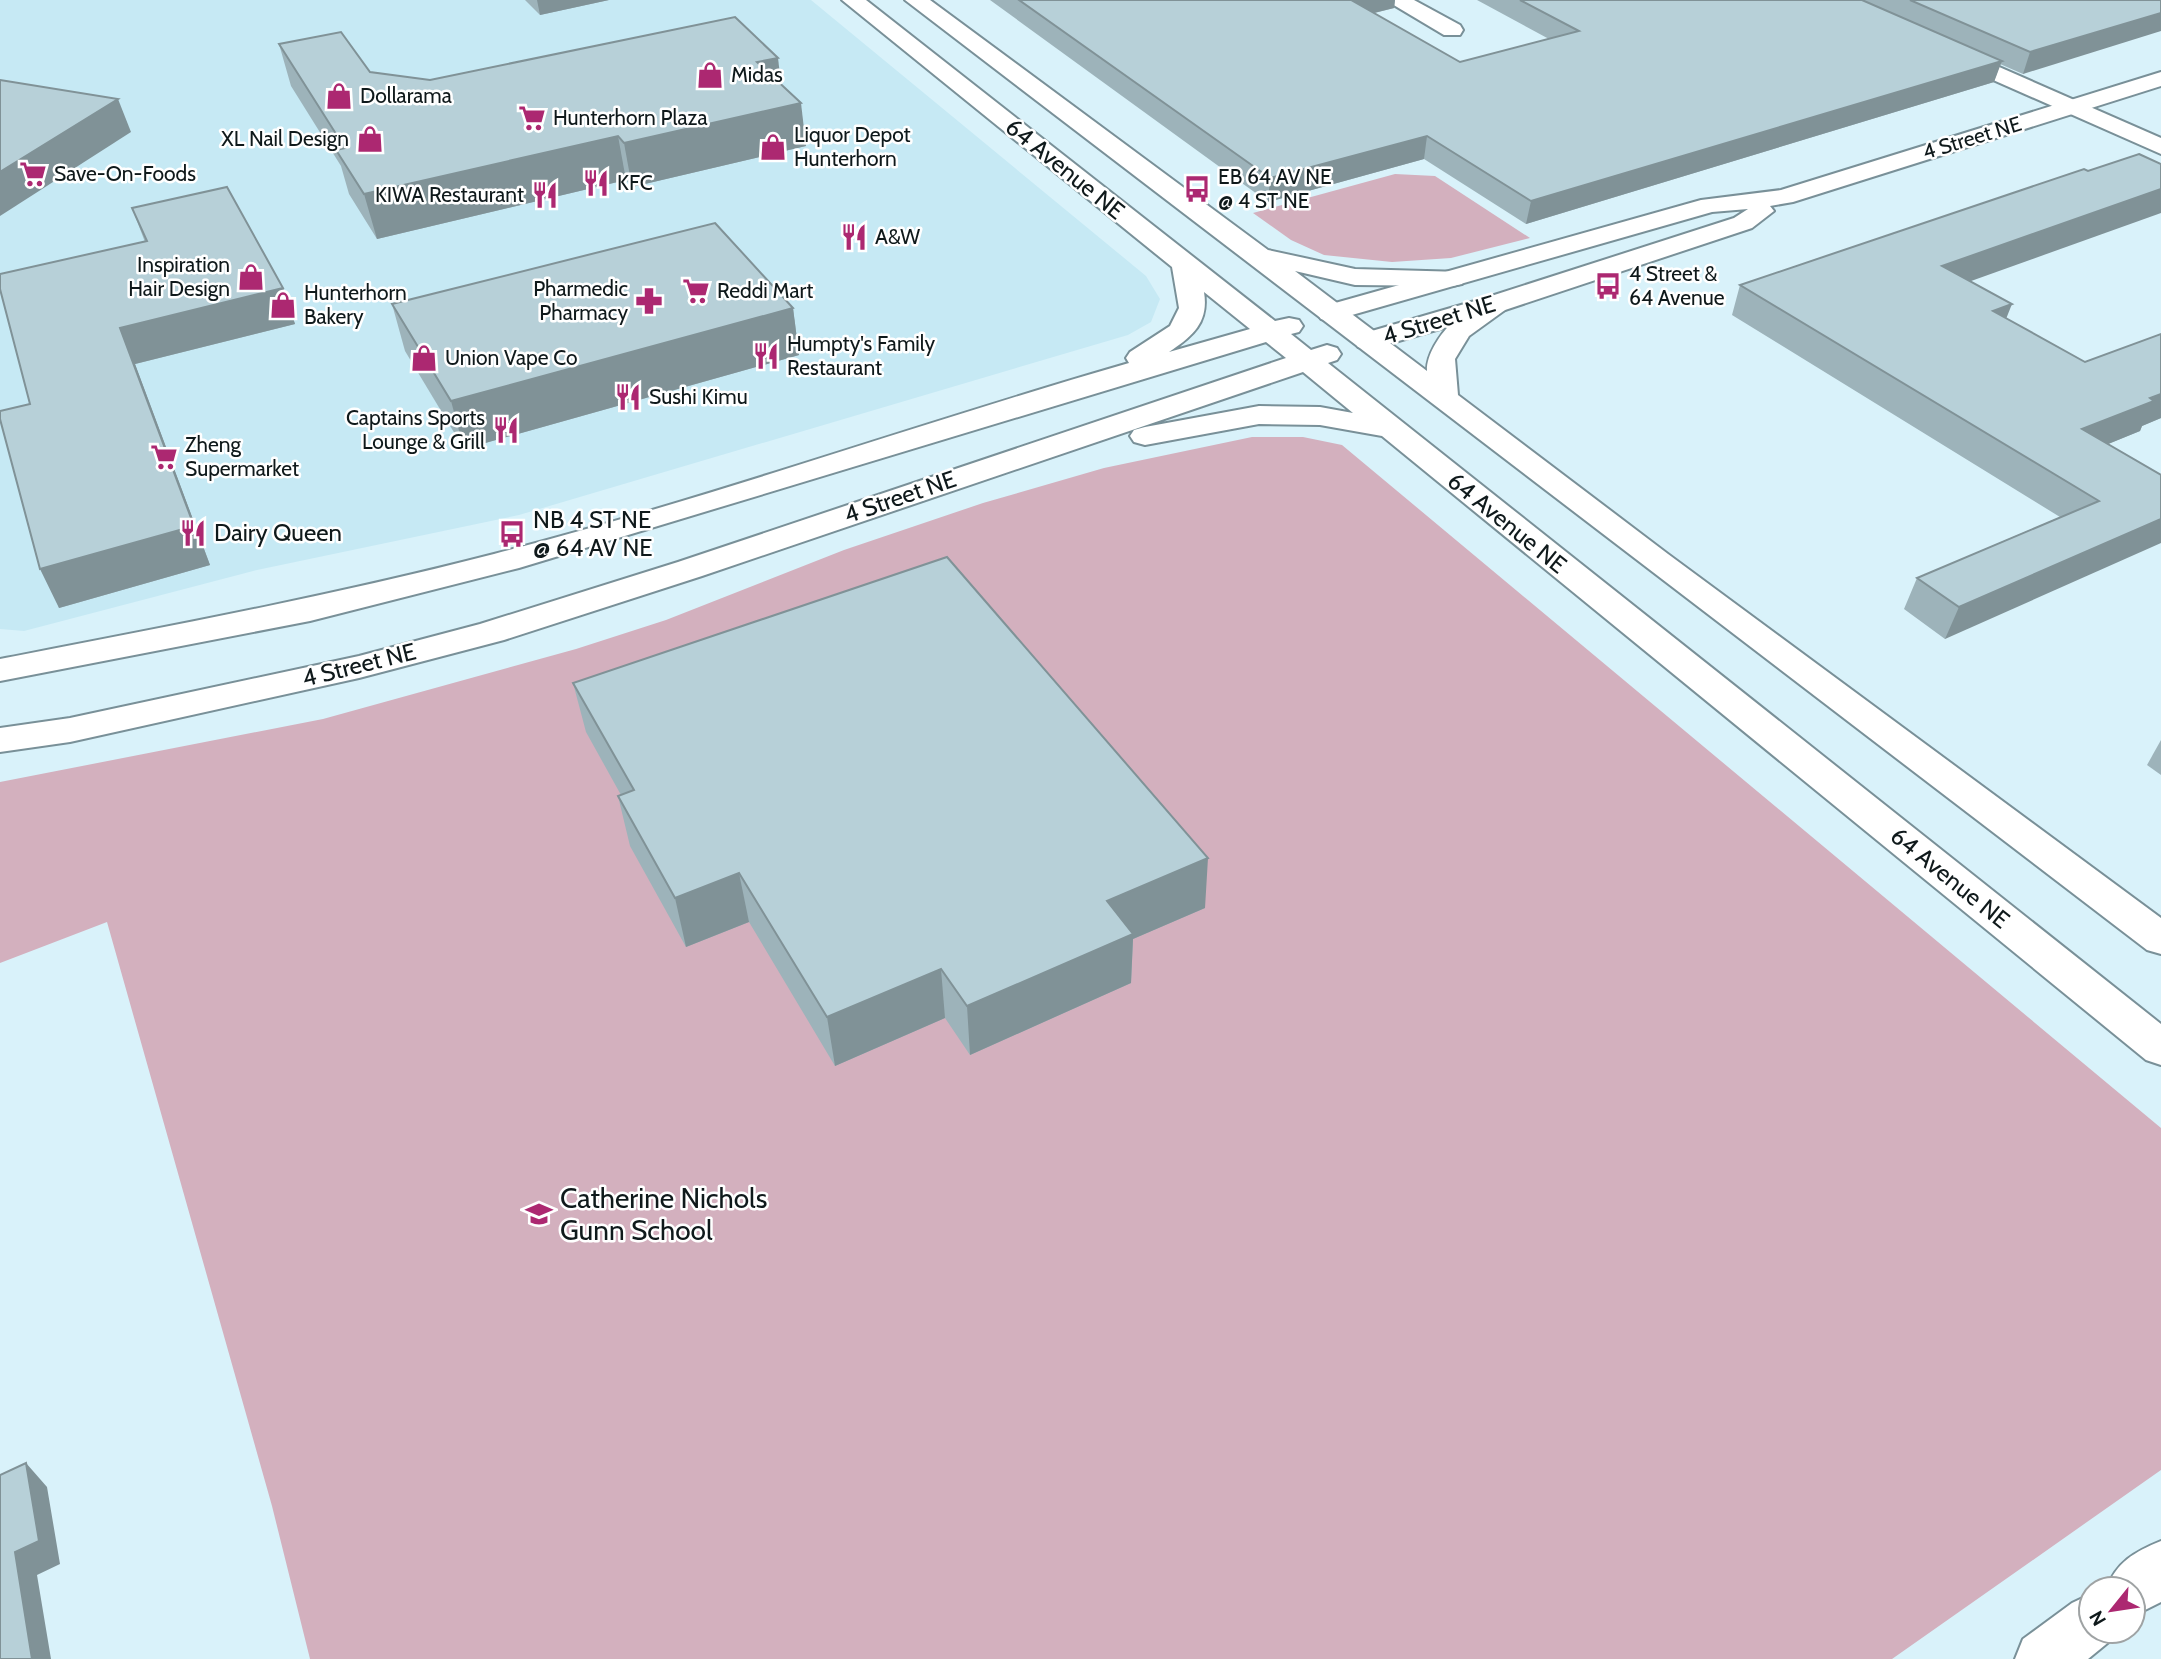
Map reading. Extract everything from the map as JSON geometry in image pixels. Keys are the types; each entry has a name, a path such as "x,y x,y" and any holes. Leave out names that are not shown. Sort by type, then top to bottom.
{"main road":[{"name":"64 Avenue NE","path":"853,0 1270,331 2161,1048"},
{"name":"64 Avenue NE","path":"916,0 1255,253 1656,561 2161,939"},
{"path":"1399,0 1452,30"},
{"path":"1924,41 2161,147"},
{"name":"4 Street NE","path":"0,670 297,613 507,561 736,494 1108,378 1452,278 1710,205 1784,197 2161,79"},
{"name":"4 Street NE","path":"0,740 70,730 359,667 492,632 690,569 1306,360 1495,304 1743,223 1784,197"},
{"path":"1255,253 1355,277 1452,278"},
{"path":"1108,378 1181,331 1193,308 1185,263"},
{"path":"1444,399 1441,359 1458,331 1495,304"},
{"path":"992,465 1259,415 1311,415 1390,429"},
{"path":"2043,1659 2077,1633"}],"shaded area":[{"name":"Hunterhorn Plaza","path":"0,0 811,0 1146,276 1160,299 1151,322 1128,335 519,515 257,570 24,631 0,629"},
{"path":"1395,174 1435,176 1530,238 1451,258 1392,262 1324,255 1291,240 1253,213"},
{"path":"1252,437 1303,437 1342,445 2161,1128 2161,1470 1892,1659 310,1659 272,1506 107,922 0,963 0,782 323,719 576,649 666,620 844,550 983,503 1104,468"}],"building":[{"path":"1019,0 1351,0 1460,62 1579,31 1520,0 1862,0 2002,61 1531,201 1427,136 1270,178"},
{"path":"1910,0 2161,0 2161,13 2030,52"},
{"path":"735,17 778,58 757,62 801,103 624,143 618,136 364,194 336,150 345,148 279,44 341,32 370,72 430,80"},
{"path":"0,80 118,99 0,172"},
{"path":"2139,154 2161,164 2161,189 1942,266 2012,304 1993,311 2085,362 2161,334 2161,394 2150,398 2154,401 2082,429 2161,475 2161,519 1959,607 1917,578 2099,501 1740,285 2084,169 2088,171"},
{"path":"227,187 283,288 120,328 194,526 40,569 0,419 0,411 30,404 0,289 0,274 147,241 132,208"},
{"path":"715,223 793,308 451,401 392,304"},
{"path":"947,557 1208,858 1107,901 1133,934 967,1006 941,969 827,1017 739,873 675,898 618,796 634,790 573,683"},
{"path":"26,1463 39,1541 15,1552 32,1659 0,1659 0,1475"}],"place":[{"name":"Midas","path":"710,75"},
{"name":"Dollarama","path":"339,96"},
{"name":"Hunterhorn Plaza","path":"532,118"},
{"name":"XL Nail Design","path":"370,139"},
{"name":"Liquor Depot Hunterhorn","path":"773,147"},
{"name":"Save-On-Foods","path":"33,174"},
{"name":"KFC","path":"596,183"},
{"name":"EB 64 AV NE @ 4 ST NE","path":"1197,189"},
{"name":"KIWA Restaurant","path":"545,195"},
{"name":"A&W","path":"854,237"},
{"name":"Inspiration Hair Design","path":"251,277"},
{"name":"4 Street & 64 Avenue","path":"1608,286"},
{"name":"Reddi Mart","path":"696,291"},
{"name":"Pharmedic Pharmacy","path":"649,301"},
{"name":"Hunterhorn Bakery","path":"283,305"},
{"name":"Humpty's Family Restaurant","path":"766,356"},
{"name":"Union Vape Co","path":"424,358"},
{"name":"Sushi Kimu","path":"628,397"},
{"name":"Captains Sports Lounge & Grill","path":"506,430"},
{"name":"Zheng Supermarket","path":"164,457"},
{"name":"Dairy Queen","path":"193,533"},
{"name":"NB 4 ST NE @ 64 AV NE","path":"512,534"},
{"name":"Catherine Nichols Gunn School","path":"539,1214"}]}
